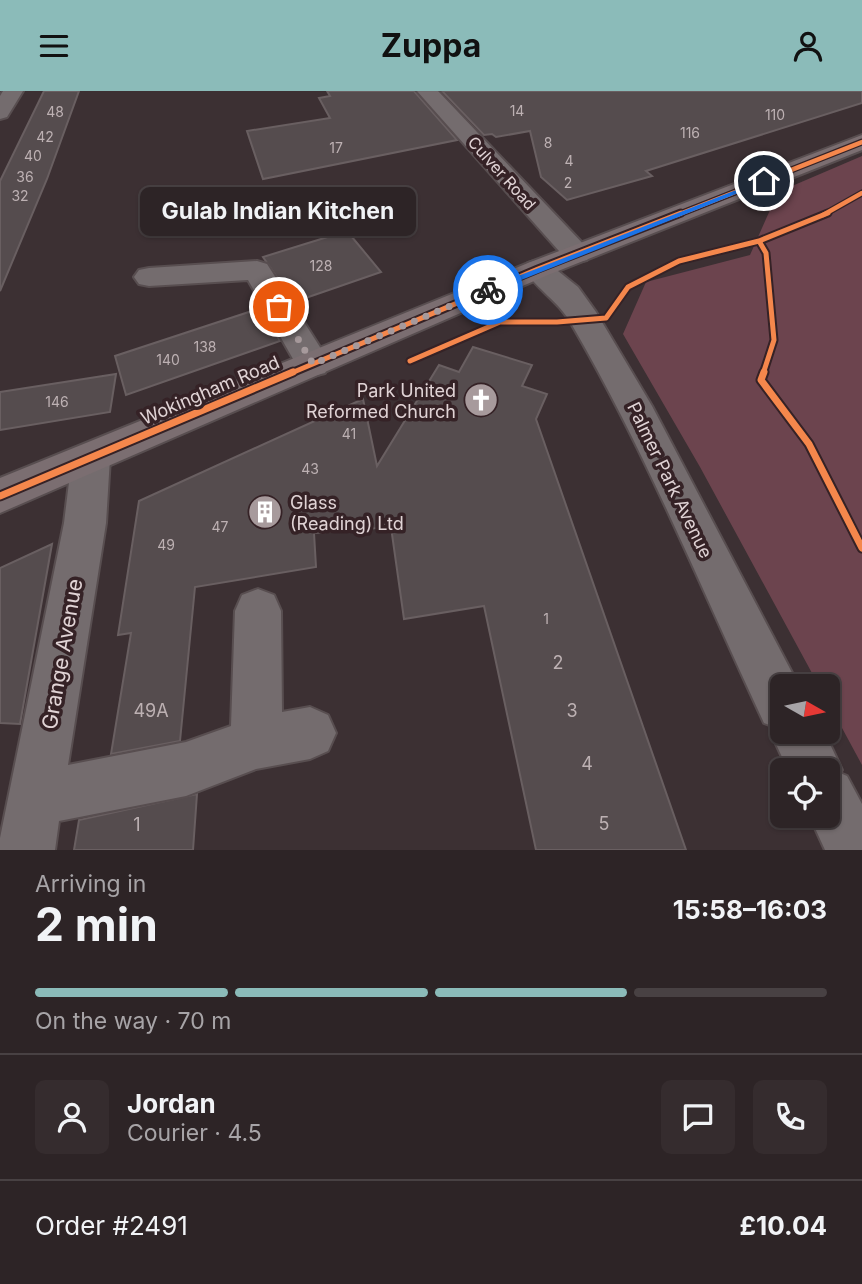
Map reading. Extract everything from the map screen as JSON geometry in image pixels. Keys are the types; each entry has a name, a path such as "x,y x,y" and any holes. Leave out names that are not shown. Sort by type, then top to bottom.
{"main road":[{"name":"Wokingham Road","path":"0,496 538,269 862,142"}],"street":[{"path":"0,113 13,91"},
{"name":"Culver Road","path":"427,91 578,254"},
{"name":"Palmer Park Avenue","path":"538,269 567,294 585,319 639,416 770,681"},
{"path":"149,277 257,270 313,364"},
{"name":"Grange Avenue","path":"26,850 85,523 90,458"},
{"path":"256,743 258,611"},
{"path":"37,798 186,769 256,743 310,733"},
{"path":"840,819 855,850"}],"shaded area":[{"path":"862,156 862,765 840,724 840,674 812,674 700,467 623,334 646,282 750,255 778,192"}],"building":[{"path":"44,91 79,91 47,179 0,291 0,181"},
{"path":"327,91 414,91 457,140 263,179 247,131 330,118 319,98 330,96"},
{"path":"442,91 862,91 862,103 646,171 652,176 567,200 541,177 530,131 496,137 492,134 484,135"},
{"path":"347,231 381,272 294,302 263,257"},
{"path":"261,308 280,341 126,395 115,356"},
{"path":"473,347 532,365 522,386 547,394 536,419 686,850 536,850 484,606 404,619 391,527 314,533 316,567 195,587 180,741 111,754 131,633 118,635 139,501 363,399 377,466 439,365 459,372"},
{"path":"116,374 110,412 0,430 0,392"},
{"path":"52,544 20,724 0,723 0,568"},
{"path":"197,794 193,850 74,850 79,820"}],"cycle path":[{"path":"0,496 538,269 862,142"},
{"path":"410,361 500,322 557,322 606,318 628,287 679,261 759,241 832,211 862,193"},
{"path":"759,241 766,253 774,340 761,380 809,444 862,548"}],"way so far":[{"path":"279,307 313,364 488,290"}],"place":[{"name":"Gulab Indian Kitchen","path":"279,307"},
{"name":"Park United Reformed Church","path":"481,400"},
{"name":"Glass (Reading) Ltd","path":"265,512"}],"route":[{"path":"488,290 764,181"}]}
